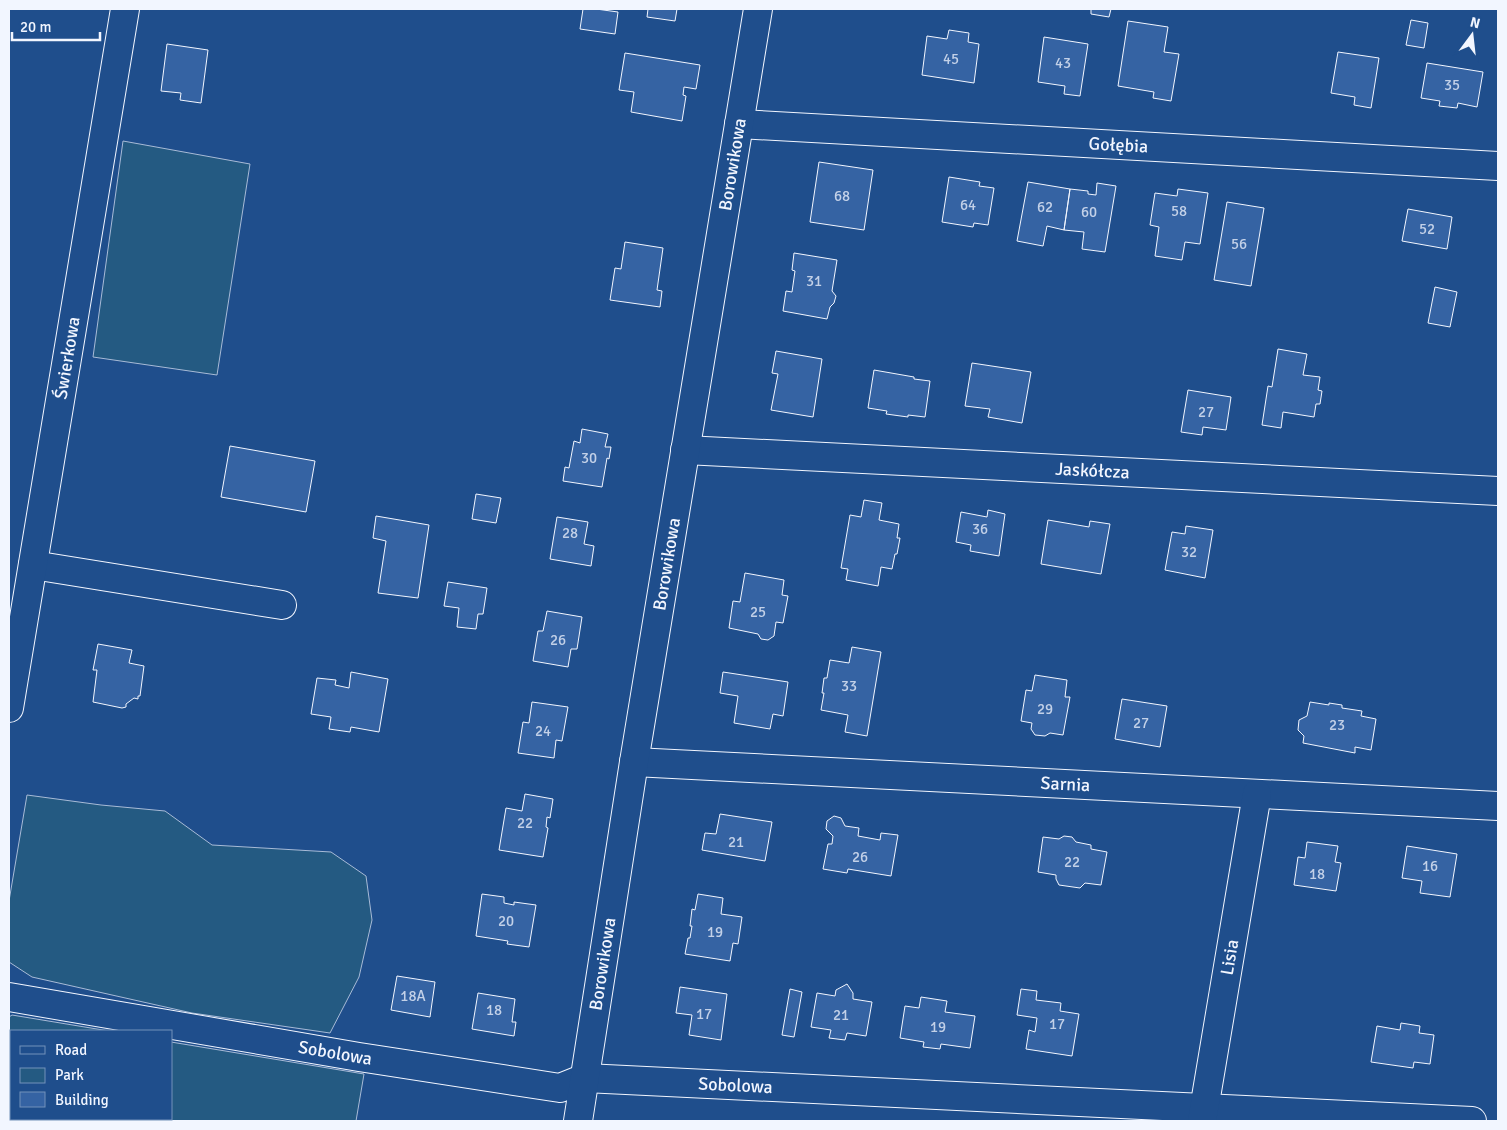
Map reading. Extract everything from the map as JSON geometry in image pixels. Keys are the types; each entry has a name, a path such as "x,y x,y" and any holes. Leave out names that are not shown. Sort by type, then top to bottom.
{"street":[{"name":"Świerkowa","path":"9,708 125,9"},
{"name":"Borowikowa","path":"578,1121 634,762 758,9"},
{"name":"Gołębia","path":"739,124 1498,166"},
{"name":"Jaskółcza","path":"685,450 1498,491"},
{"path":"33,566 282,605"},
{"name":"Sarnia","path":"634,762 1498,806"},
{"name":"Lisia","path":"1203,1114 1257,794"},
{"name":"Sobolowa","path":"9,997 560,1088 585,1078 1203,1114 1472,1121"}],"green space":[{"path":"123,141 250,164 217,375 93,357"},
{"path":"27,795 165,811 212,845 331,852 366,876 372,920 359,977 330,1033 192,1013 32,977 9,962 9,901"},
{"path":"12,1015 103,1030 10,1030 10,1120 172,1120 172,1042 364,1074 356,1121 9,1121 9,1017"}],"building":[{"path":"583,9 618,12 615,34 580,29"},
{"path":"648,9 677,9 675,21 647,17"},
{"path":"1091,9 1111,9 1109,17 1091,14"},
{"path":"1411,20 1428,23 1424,48 1406,45"},
{"path":"1128,21 1168,27 1164,52 1179,54 1171,101 1153,98 1154,92 1118,86"},
{"path":"949,30 969,33 968,42 979,44 974,83 922,75 927,36 947,39"},
{"path":"1044,37 1088,44 1080,96 1064,94 1065,86 1038,82"},
{"path":"167,44 208,50 201,103 180,100 181,93 161,91"},
{"path":"1338,52 1379,58 1371,108 1354,105 1355,97 1331,93"},
{"path":"625,53 700,65 696,89 684,87 683,95 686,96 682,121 631,112 634,92 619,90"},
{"path":"1427,63 1483,72 1477,107 1458,103 1457,108 1439,106 1440,101 1421,98"},
{"path":"819,162 873,170 864,230 810,222"},
{"path":"949,177 980,182 979,186 994,188 988,225 974,223 973,227 942,222"},
{"path":"1028,182 1070,189 1064,230 1047,226 1043,246 1017,241"},
{"path":"1097,183 1116,186 1105,252 1082,249 1084,232 1064,230 1070,189 1088,191 1088,194 1096,195"},
{"path":"1178,189 1208,193 1200,244 1185,242 1182,260 1155,256 1159,227 1150,225 1155,193 1177,196"},
{"path":"1227,202 1264,208 1251,286 1214,280"},
{"path":"1408,209 1452,217 1447,249 1402,241"},
{"path":"625,242 663,248 657,290 662,291 660,307 610,300 615,268 621,269"},
{"path":"794,253 837,260 832,291 836,296 834,303 830,307 827,319 783,311 786,291 792,292 795,271 792,270"},
{"path":"1435,287 1457,292 1450,327 1428,323"},
{"path":"1278,349 1307,354 1303,375 1320,377 1318,390 1322,391 1320,404 1316,404 1314,417 1283,412 1281,428 1262,425 1268,386 1272,387"},
{"path":"776,351 822,359 813,417 771,410 778,374 772,373"},
{"path":"972,363 1031,372 1022,423 988,417 990,409 965,406"},
{"path":"874,370 930,381 925,417 886,414 887,411 868,408"},
{"path":"1188,390 1231,397 1226,430 1203,427 1202,435 1181,432"},
{"path":"582,429 608,434 605,447 611,447 602,487 563,481 565,467 569,468 574,441 580,443"},
{"path":"230,446 315,461 306,512 221,497"},
{"path":"476,494 501,498 496,523 472,519"},
{"path":"864,500 882,503 879,520 899,524 897,538 900,538 892,569 881,567 878,586 846,580 848,569 841,568 850,515 861,517"},
{"path":"988,510 1005,514 999,556 970,551 971,545 956,542 961,512 987,517"},
{"path":"376,516 429,525 418,598 378,593 386,541 373,538"},
{"path":"557,517 588,522 584,544 594,546 591,566 550,559"},
{"path":"1048,520 1089,527 1090,521 1110,524 1101,574 1041,564"},
{"path":"1186,526 1213,530 1205,578 1165,570 1172,532 1185,534"},
{"path":"745,573 784,580 782,595 788,596 783,623 776,622 774,636 768,640 761,639 758,634 729,628 733,601 740,602"},
{"path":"448,582 487,588 483,614 478,614 476,629 457,627 459,608 444,606"},
{"path":"547,611 582,617 577,649 571,649 568,667 533,661 538,631 543,631"},
{"path":"98,644 132,650 129,663 144,666 140,696 138,696 138,699 134,698 126,704 126,707 122,708 93,702 97,670 93,670"},
{"path":"852,647 881,652 867,736 845,732 848,715 821,710 824,678 827,678 830,660 849,663"},
{"path":"351,672 388,679 379,732 351,727 350,732 329,729 331,717 311,714 317,678 336,680 335,685 349,688"},
{"path":"723,672 788,682 783,716 773,714 770,729 734,723 738,696 720,693"},
{"path":"1035,675 1067,680 1065,697 1070,697 1063,735 1050,733 1045,736 1035,735 1031,729 1032,723 1021,721 1026,690 1032,691"},
{"path":"1122,699 1167,706 1160,747 1115,739"},
{"path":"532,702 568,707 562,741 556,740 554,758 518,753 523,722 529,723"},
{"path":"1310,702 1342,705 1342,708 1362,711 1361,716 1376,719 1371,750 1355,747 1355,753 1303,743 1304,736 1298,730 1299,720 1307,716"},
{"path":"525,794 553,799 550,818 547,817 546,827 548,828 543,857 499,850 506,808 522,811"},
{"path":"720,814 772,822 765,861 702,850 705,833 716,834"},
{"path":"834,816 841,818 845,826 859,828 858,836 880,840 881,833 898,835 891,876 848,869 847,873 823,869 828,844 832,844 833,836 826,829 827,821"},
{"path":"1064,836 1072,837 1076,842 1091,845 1091,849 1107,852 1101,885 1085,883 1080,888 1059,885 1056,875 1038,872 1043,837 1059,839"},
{"path":"1307,842 1338,846 1335,862 1341,863 1336,891 1294,885 1298,857 1305,858"},
{"path":"1407,846 1457,854 1450,897 1420,893 1422,881 1402,878"},
{"path":"482,894 504,897 504,903 514,905 514,902 536,905 529,947 507,944 508,941 476,936"},
{"path":"698,894 723,898 721,914 742,917 738,944 733,943 730,961 685,954 692,926 690,926 692,909 695,910"},
{"path":"397,976 435,982 430,1017 391,1010"},
{"path":"847,984 853,993 853,999 872,1002 866,1036 847,1033 845,1040 829,1038 831,1030 811,1027 817,993 835,996 836,990"},
{"path":"680,987 727,994 721,1040 689,1035 692,1015 676,1013"},
{"path":"790,989 802,992 794,1037 782,1035"},
{"path":"1021,989 1037,991 1036,1000 1061,1003 1060,1011 1079,1014 1072,1056 1026,1049 1029,1030 1035,1032 1037,1018 1017,1015"},
{"path":"478,993 515,999 512,1022 516,1022 514,1036 472,1029"},
{"path":"921,997 947,1001 945,1012 975,1016 970,1048 941,1044 940,1049 923,1047 924,1042 900,1038 905,1006 919,1008"},
{"path":"1401,1023 1420,1026 1419,1033 1434,1035 1430,1064 1414,1062 1413,1068 1371,1062 1377,1026 1400,1030"}]}
